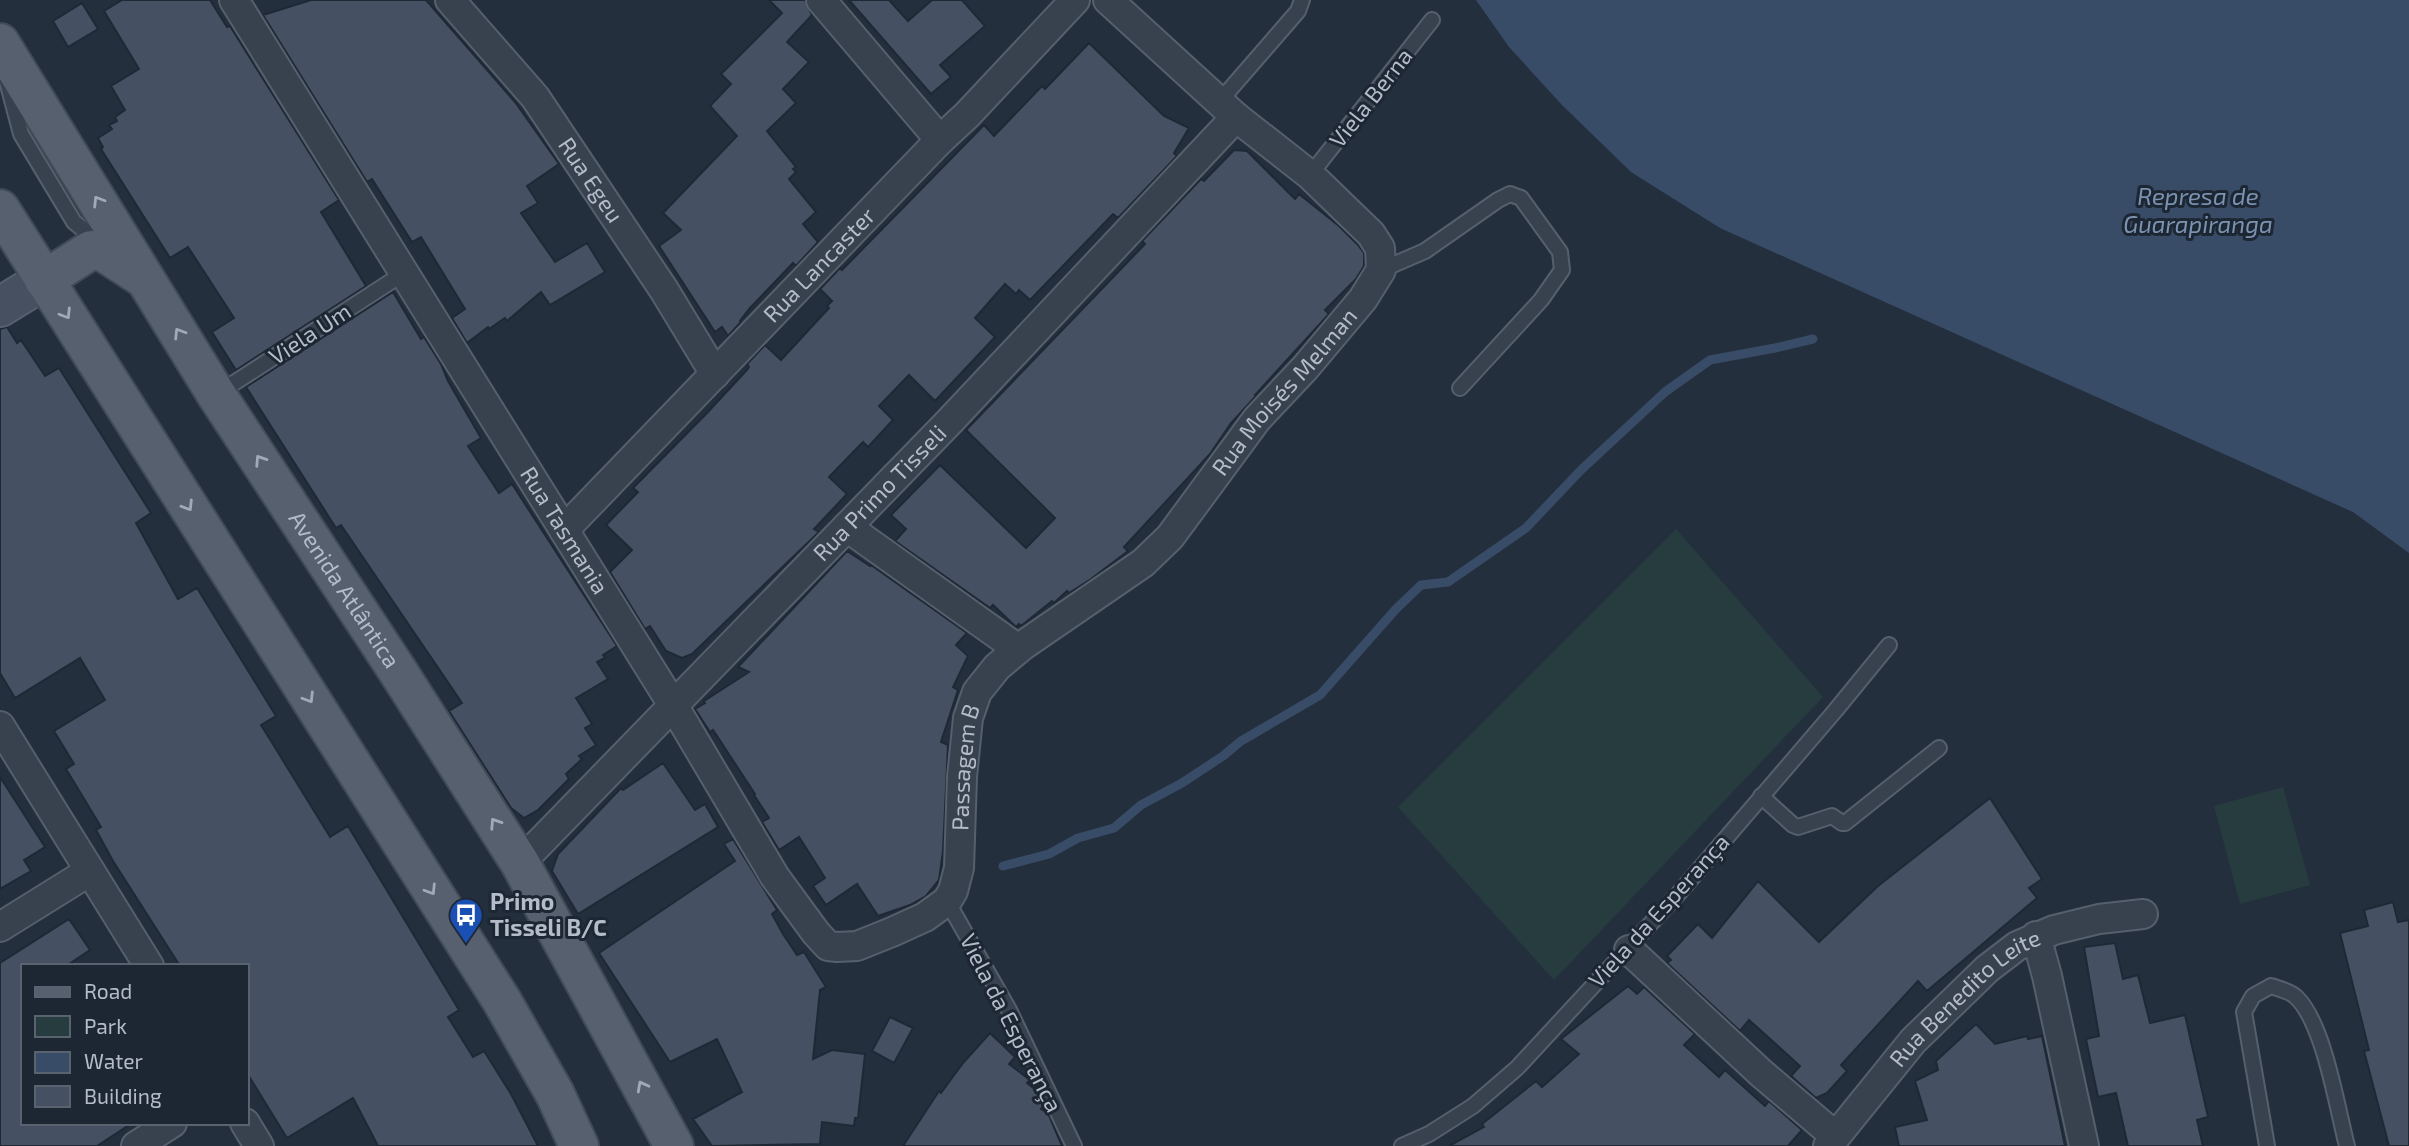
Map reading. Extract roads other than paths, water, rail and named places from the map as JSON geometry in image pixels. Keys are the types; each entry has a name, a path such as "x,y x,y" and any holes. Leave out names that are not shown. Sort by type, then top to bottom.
{"main road":[{"name":"Avenida Atlântica","path":"0,43 216,394 520,863 674,1146"},
{"path":"0,209 502,1001 555,1094 579,1146"},
{"path":"44,280 91,250 102,251 115,258 146,280"}],"street":[{"name":"Rua Tasmania","path":"234,0 800,914 828,946 857,946 925,917 947,901"},
{"name":"Rua Egeu","path":"450,0 535,97 657,279 715,374"},
{"path":"821,0 940,140"},
{"name":"Rua Lancaster","path":"564,530 1075,0"},
{"path":"1108,0 1227,109 1310,175 1371,234 1380,248 1381,270"},
{"name":"Rua Primo Tisseli","path":"520,863 949,422 1227,109"},
{"name":"Rua Moisés Melman","path":"1018,649 1143,562 1170,537 1257,419 1305,368 1363,299 1381,270"},
{"path":"0,307 44,280"},
{"path":"847,527 1018,649"},
{"name":"Passagem B","path":"947,901 953,891 959,868 956,775 968,718 977,692 997,667 1018,649"},
{"path":"0,726 148,964"},
{"path":"0,927 90,871"},
{"name":"Rua Benedito Leite","path":"1831,1141 1913,1041 1987,969 2017,946 2036,936 2099,919 2143,914"},
{"path":"2036,936 2048,976 2084,1146"},
{"path":"1629,950 1831,1141"},
{"path":"135,1146 169,1125"},
{"path":"246,1125 259,1146"}],"lane":[{"path":"1227,109 1298,11 1302,0"},
{"name":"Viela Berna","path":"1310,175 1432,20"},
{"path":"0,56 21,134 74,222 146,280"},
{"path":"1381,270 1425,251 1510,194 1521,198 1560,252 1562,270 1541,300 1460,388"},
{"name":"Viela Um","path":"216,394 404,273"},
{"name":"Viela da Esperança","path":"1402,1146 1429,1134 1474,1106 1517,1069 1629,950 1889,645"},
{"path":"1761,796 1798,827 1832,816 1845,823 1939,748"},
{"name":"Viela da Esperança","path":"947,901 1009,1010 1074,1146"},
{"path":"2267,1146 2244,1012 2253,996 2272,986 2294,994 2307,1008 2319,1039 2347,1146"}],"water":[{"name":"Represa de Guarapiranga","path":"1476,0 2409,0 2409,553 2353,512 1720,228 1631,172 1562,105 1509,47"}],"waterway":[{"path":"1003,866 1049,854 1078,838 1114,828 1141,805 1182,783 1241,741 1320,695 1396,609 1421,585 1448,582 1526,528 1581,470 1665,392 1710,360 1813,339"}],"place":[{"name":"Primo Tisseli B/C","path":"466,945"}]}
